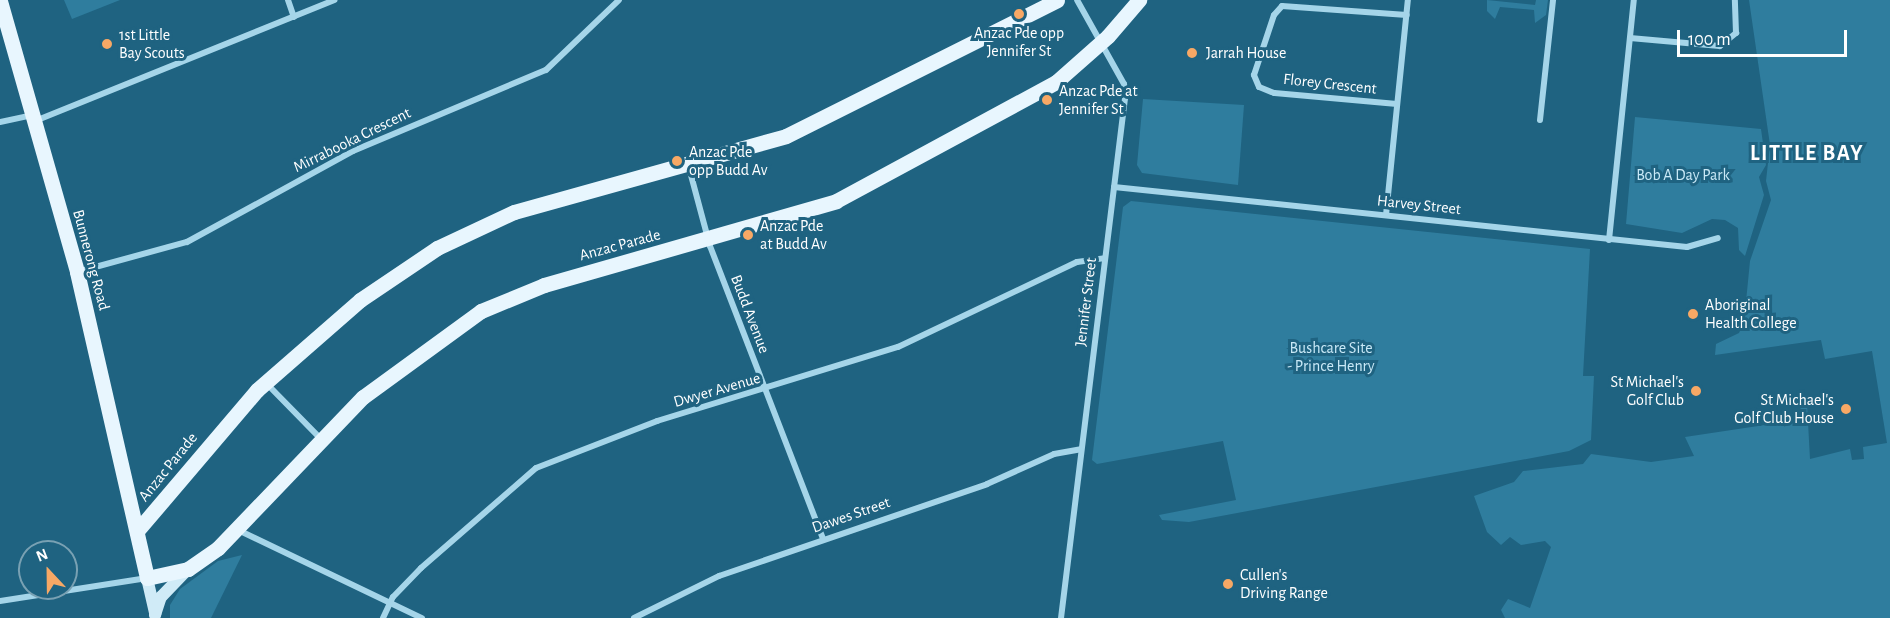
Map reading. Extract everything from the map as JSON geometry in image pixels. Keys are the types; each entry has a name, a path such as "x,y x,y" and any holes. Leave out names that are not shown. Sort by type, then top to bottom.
{"main road":[{"name":"Anzac Parade","path":"137,531 265,382 378,287 462,235 535,206 797,131 1057,0"},
{"name":"Anzac Parade","path":"147,578 188,569 238,530 319,437 390,373 488,307 544,285 708,241 845,196 1013,108 1065,75 1102,42 1139,0"},
{"name":"Bunnerong Road","path":"0,2 77,272 137,531"},
{"path":"137,531 155,617"},
{"path":"155,617 161,597 188,569"}],"street":[{"path":"288,0 294,17"},
{"path":"0,122 34,118 335,0"},
{"name":"Mirrabooka Crescent","path":"77,272 187,242 362,147 546,70 619,0"},
{"name":"Jennifer Street","path":"1061,618 1114,187 1124,84 1077,0"},
{"path":"1386,215 1408,0"},
{"path":"1540,120 1553,0"},
{"path":"1609,240 1634,0"},
{"path":"1630,38 1720,46 1736,33 1735,0"},
{"name":"Florey Crescent","path":"1397,104 1274,93 1259,87 1254,75 1274,15 1282,6 1407,15"},
{"name":"Budd Avenue","path":"688,164 708,241 823,539"},
{"name":"Harvey Street","path":"1114,187 1690,247 1718,238"},
{"name":"Dwyer Avenue","path":"383,618 389,604 478,514 536,468 657,421 766,391 898,347 1077,262 1105,258"},
{"path":"265,382 319,437"},
{"name":"Dawes Street","path":"634,618 719,576 987,484 1054,454 1081,449"},
{"path":"238,530 422,618"},
{"path":"0,601 147,578"}],"green space":[{"path":"64,0 120,0 72,19"},
{"path":"1487,0 1535,5 1536,0 1548,0 1546,15 1535,23 1534,10 1500,7 1495,19 1487,11"},
{"path":"1749,0 1890,0 1890,618 1505,618 1501,610 1508,599 1530,608 1551,547 1545,541 1521,545 1510,537 1501,545 1487,532 1474,496 1514,482 1523,471 1583,464 1591,454 1651,462 1694,456 1685,437 1778,423 1778,417 1790,416 1807,404 1810,459 1850,449 1852,460 1864,459 1863,447 1887,443 1872,351 1825,359 1821,340 1715,355 1716,344 1739,333 1744,322 1750,261 1771,200 1766,181 1770,145"},
{"path":"1143,99 1244,105 1238,185 1142,173 1137,165"},
{"name":"Bob A Day Park","path":"1635,117 1761,129 1766,165 1759,177 1764,195 1745,256 1739,250 1738,228 1725,220 1712,219 1682,233 1626,224"},
{"name":"Bushcare Site - Prince Henry","path":"1131,201 1590,249 1583,376 1594,376 1591,440 1569,451 1189,522 1162,520 1159,515 1236,500 1223,441 1097,464 1092,460 1123,207"},
{"path":"242,555 211,618 170,618 170,605 180,589 218,561"}],"place":[{"name":"Anzac Pde opp Jennifer St","path":"1019,14"},
{"name":"1st Little Bay Scouts","path":"107,44"},
{"name":"Jarrah House","path":"1192,53"},
{"name":"Anzac Pde at Jennifer St","path":"1047,100"},
{"name":"Anzac Pde opp Budd Av","path":"677,161"},
{"name":"Anzac Pde at Budd Av","path":"748,235"},
{"name":"Aboriginal Health College","path":"1693,314"},
{"name":"St Michael's Golf Club","path":"1696,391"},
{"name":"St Michael's Golf Club House","path":"1846,409"},
{"name":"Cullen's Driving Range","path":"1228,584"}],"district":[{"name":"LITTLE BAY","path":"1807,154"}]}
